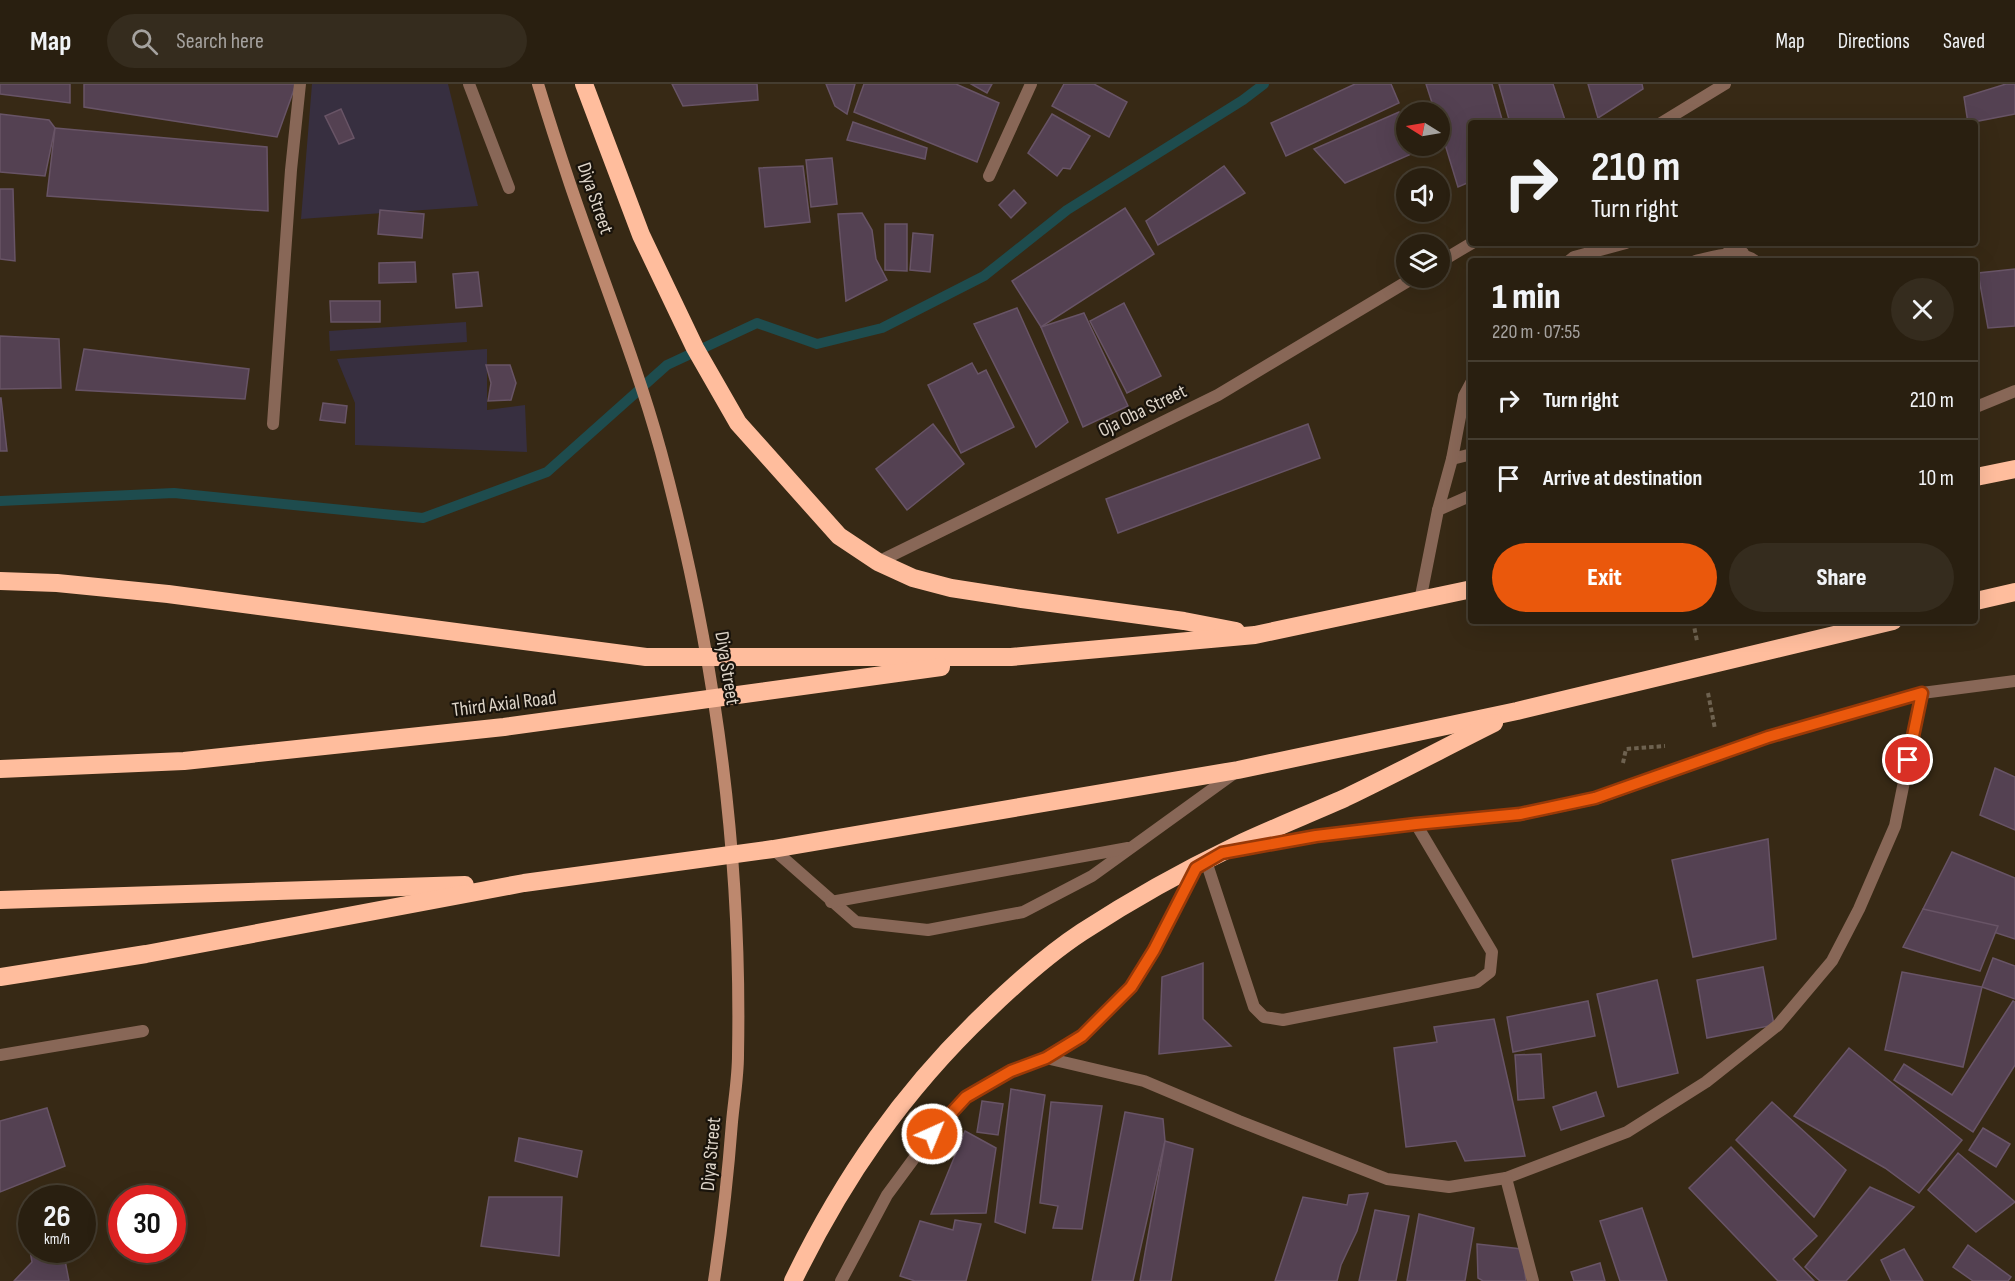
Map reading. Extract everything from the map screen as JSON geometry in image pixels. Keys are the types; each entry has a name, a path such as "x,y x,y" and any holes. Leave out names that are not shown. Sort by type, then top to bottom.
{"highway":[{"path":"584,84 641,235 706,367 738,423 839,536 878,562 913,578 951,588 1184,621 1255,634"},
{"path":"1980,473 2015,469"},
{"path":"0,581 57,583 168,594 646,657 1011,657 1255,634 1468,590"},
{"path":"1978,601 2015,592"},
{"path":"0,977 146,954 524,883 773,849 1239,770 1517,711 1880,624"},
{"name":"Third Axial Road","path":"0,769 184,761 504,727 1011,657"},
{"path":"793,1281 817,1232 859,1162 903,1101 958,1037 1022,977 1081,933 1208,861 1346,797 1517,711"},
{"path":"0,900 524,883"}],"main road":[{"name":"Diya Street","path":"538,84 570,184 619,320 660,449 687,554 712,677 725,789 737,928 738,1058 725,1206 714,1281"}],"street":[{"path":"273,424 291,170 300,84"},
{"path":"469,84 509,188"},
{"path":"989,176 1031,84"},
{"path":"1666,120 1725,84"},
{"path":"1450,256 1468,245"},
{"path":"1573,258 1615,246"},
{"path":"1731,246 1751,258"},
{"path":"1711,258 1732,254 1747,258"},
{"name":"Oja Oba Street","path":"878,562 1218,395 1396,288"},
{"path":"1978,406 2015,391"},
{"path":"1420,601 1438,510 1468,395"},
{"path":"1452,459 1468,455"},
{"path":"1438,510 1468,497"},
{"path":"841,1281 887,1195 932,1134 966,1097 1011,1071 1046,1058 1082,1036 1131,987 1208,861 1316,836 1520,814 1595,798 1768,737 1922,693 2015,681"},
{"path":"1046,1058 1144,1081 1387,1179 1449,1187 1506,1178 1627,1132 1706,1082 1778,1025 1832,961 1859,909 1895,826 1922,693"},
{"path":"773,849 856,922 928,930 1023,912 1092,876 1239,770"},
{"path":"1208,861 1254,1007 1264,1017 1283,1020 1477,982 1490,972 1492,952 1416,824"},
{"path":"831,902 1134,847"},
{"path":"0,1055 143,1031"},
{"path":"1506,1178 1533,1281"}],"shaded area":[{"path":"312,84 448,84 478,206 301,219"},
{"path":"466,322 467,342 330,351 329,331"},
{"path":"487,349 487,410 525,405 527,452 355,445 355,403 337,359"}],"building":[{"path":"0,84 70,84 70,103 0,94"},
{"path":"84,84 296,84 277,137 84,107"},
{"path":"672,84 757,84 758,100 683,106"},
{"path":"826,84 855,84 847,114 835,106"},
{"path":"864,84 956,84 999,103 977,162 854,112"},
{"path":"971,84 992,84 987,93"},
{"path":"1064,84 1094,84 1127,102 1109,137 1052,106"},
{"path":"1355,84 1391,84 1399,102 1286,156 1271,123"},
{"path":"1426,84 1492,84 1502,120 1468,120 1468,183 1458,187 1449,156 1450,102 1432,102"},
{"path":"1499,84 1553,84 1565,120 1509,120"},
{"path":"1588,84 1642,84 1643,89 1598,118"},
{"path":"2006,84 2015,84 2015,114 1978,121 1968,120 1964,97"},
{"path":"341,109 354,138 339,144 325,116"},
{"path":"1396,113 1396,156 1407,156 1345,183 1314,149"},
{"path":"0,114 49,120 55,128 45,176 0,172"},
{"path":"1052,114 1090,136 1070,169 1063,168 1057,176 1028,153"},
{"path":"853,122 927,148 925,159 847,140"},
{"path":"55,128 267,147 268,211 47,196"},
{"path":"832,158 837,204 811,207 806,160"},
{"path":"803,166 810,222 765,227 759,168"},
{"path":"1224,166 1245,193 1158,245 1146,221"},
{"path":"0,189 13,189 15,261 0,259"},
{"path":"1014,190 1026,203 1011,218 999,205"},
{"path":"1125,208 1154,254 1041,327 1012,281"},
{"path":"380,210 424,214 422,238 378,234"},
{"path":"862,213 872,230 876,259 887,280 846,301 838,214"},
{"path":"885,224 907,224 907,271 885,270"},
{"path":"913,233 933,235 930,272 910,270"},
{"path":"415,262 416,282 379,283 379,263"},
{"path":"2015,269 2015,326 1988,328 1978,273"},
{"path":"478,272 482,306 456,308 453,274"},
{"path":"330,301 380,301 380,322 331,322"},
{"path":"1124,303 1161,376 1127,393 1090,321"},
{"path":"1017,308 1068,422 1036,447 974,324"},
{"path":"1084,313 1128,406 1083,427 1041,327"},
{"path":"0,336 59,339 61,388 0,389"},
{"path":"84,349 249,369 245,399 76,390"},
{"path":"972,363 978,374 986,370 1014,427 961,453 928,385"},
{"path":"486,365 510,365 516,383 511,400 488,401 491,383"},
{"path":"1,398 7,451 0,451"},
{"path":"323,403 347,406 345,423 320,420"},
{"path":"933,424 964,464 907,510 876,469"},
{"path":"1308,424 1320,458 1118,533 1106,499"},
{"path":"1995,768 2015,777 2015,830 1980,815"},
{"path":"1768,839 1776,939 1693,957 1672,860"},
{"path":"1952,852 2015,878 2015,939 1923,909"},
{"path":"1923,909 1998,926 1980,971 1903,947"},
{"path":"1993,958 2015,966 2015,999 1982,987"},
{"path":"1203,963 1203,1019 1231,1046 1159,1054 1162,977"},
{"path":"1763,967 1774,1025 1707,1038 1697,980"},
{"path":"1902,972 1982,987 1963,1067 1885,1050"},
{"path":"1657,980 1678,1073 1618,1087 1597,994"},
{"path":"1588,1001 1595,1036 1513,1052 1507,1017"},
{"path":"2013,1001 2015,1002 2015,1065 1973,1132 1894,1080 1904,1064 1952,1095"},
{"path":"1494,1019 1525,1156 1465,1161 1456,1141 1406,1147 1394,1048 1437,1042 1434,1027"},
{"path":"1849,1048 1962,1140 1919,1193 1885,1168 1794,1116"},
{"path":"1541,1054 1544,1098 1518,1100 1515,1055"},
{"path":"1011,1089 1045,1095 1025,1233 995,1222"},
{"path":"1596,1092 1604,1116 1561,1130 1553,1107"},
{"path":"982,1101 1003,1104 998,1135 977,1132"},
{"path":"1051,1102 1102,1106 1082,1229 1053,1228 1058,1206 1040,1203"},
{"path":"1772,1102 1846,1170 1814,1217 1736,1140"},
{"path":"47,1108 65,1166 0,1192 0,1121"},
{"path":"1125,1112 1163,1119 1165,1141 1133,1281 1092,1281"},
{"path":"1983,1128 2010,1144 1996,1167 1969,1150"},
{"path":"965,1131 996,1148 986,1213 931,1214"},
{"path":"519,1138 582,1151 577,1177 515,1161"},
{"path":"1165,1141 1193,1149 1171,1281 1140,1281"},
{"path":"1731,1147 1817,1236 1793,1259 1814,1281 1778,1281 1689,1188"},
{"path":"1958,1153 2015,1202 1976,1232 1928,1190"},
{"path":"1870,1187 1914,1207 1846,1281 1820,1281 1805,1267"},
{"path":"1368,1193 1357,1231 1341,1265 1337,1281 1275,1281 1303,1197 1347,1205 1349,1195"},
{"path":"489,1197 562,1197 559,1256 481,1246"},
{"path":"1642,1208 1667,1281 1620,1281 1600,1221"},
{"path":"1375,1210 1409,1216 1396,1281 1359,1281"},
{"path":"1419,1214 1474,1228 1465,1281 1407,1281"},
{"path":"955,1220 981,1224 966,1281 915,1281 900,1276 920,1221 953,1230"},
{"path":"1477,1244 1522,1249 1526,1281 1483,1281 1478,1278"},
{"path":"1968,1245 2011,1277 2008,1281 1973,1281 1953,1267"},
{"path":"1904,1249 1923,1281 1891,1281 1881,1260"},
{"path":"31,1263 66,1263 69,1281 14,1281"},
{"path":"1600,1263 1605,1281 1574,1281 1571,1272"}],"waterway":[{"path":"0,501 174,493 423,518 547,472 667,365 757,323 817,344 882,328 984,276 1067,210 1243,100 1264,84"}],"route":[{"path":"932,1134 966,1097 1011,1071 1046,1058 1082,1036 1131,987 1154,950 1196,868 1222,853 1316,836 1520,814 1595,798 1768,737 1922,693 1908,760"}]}
